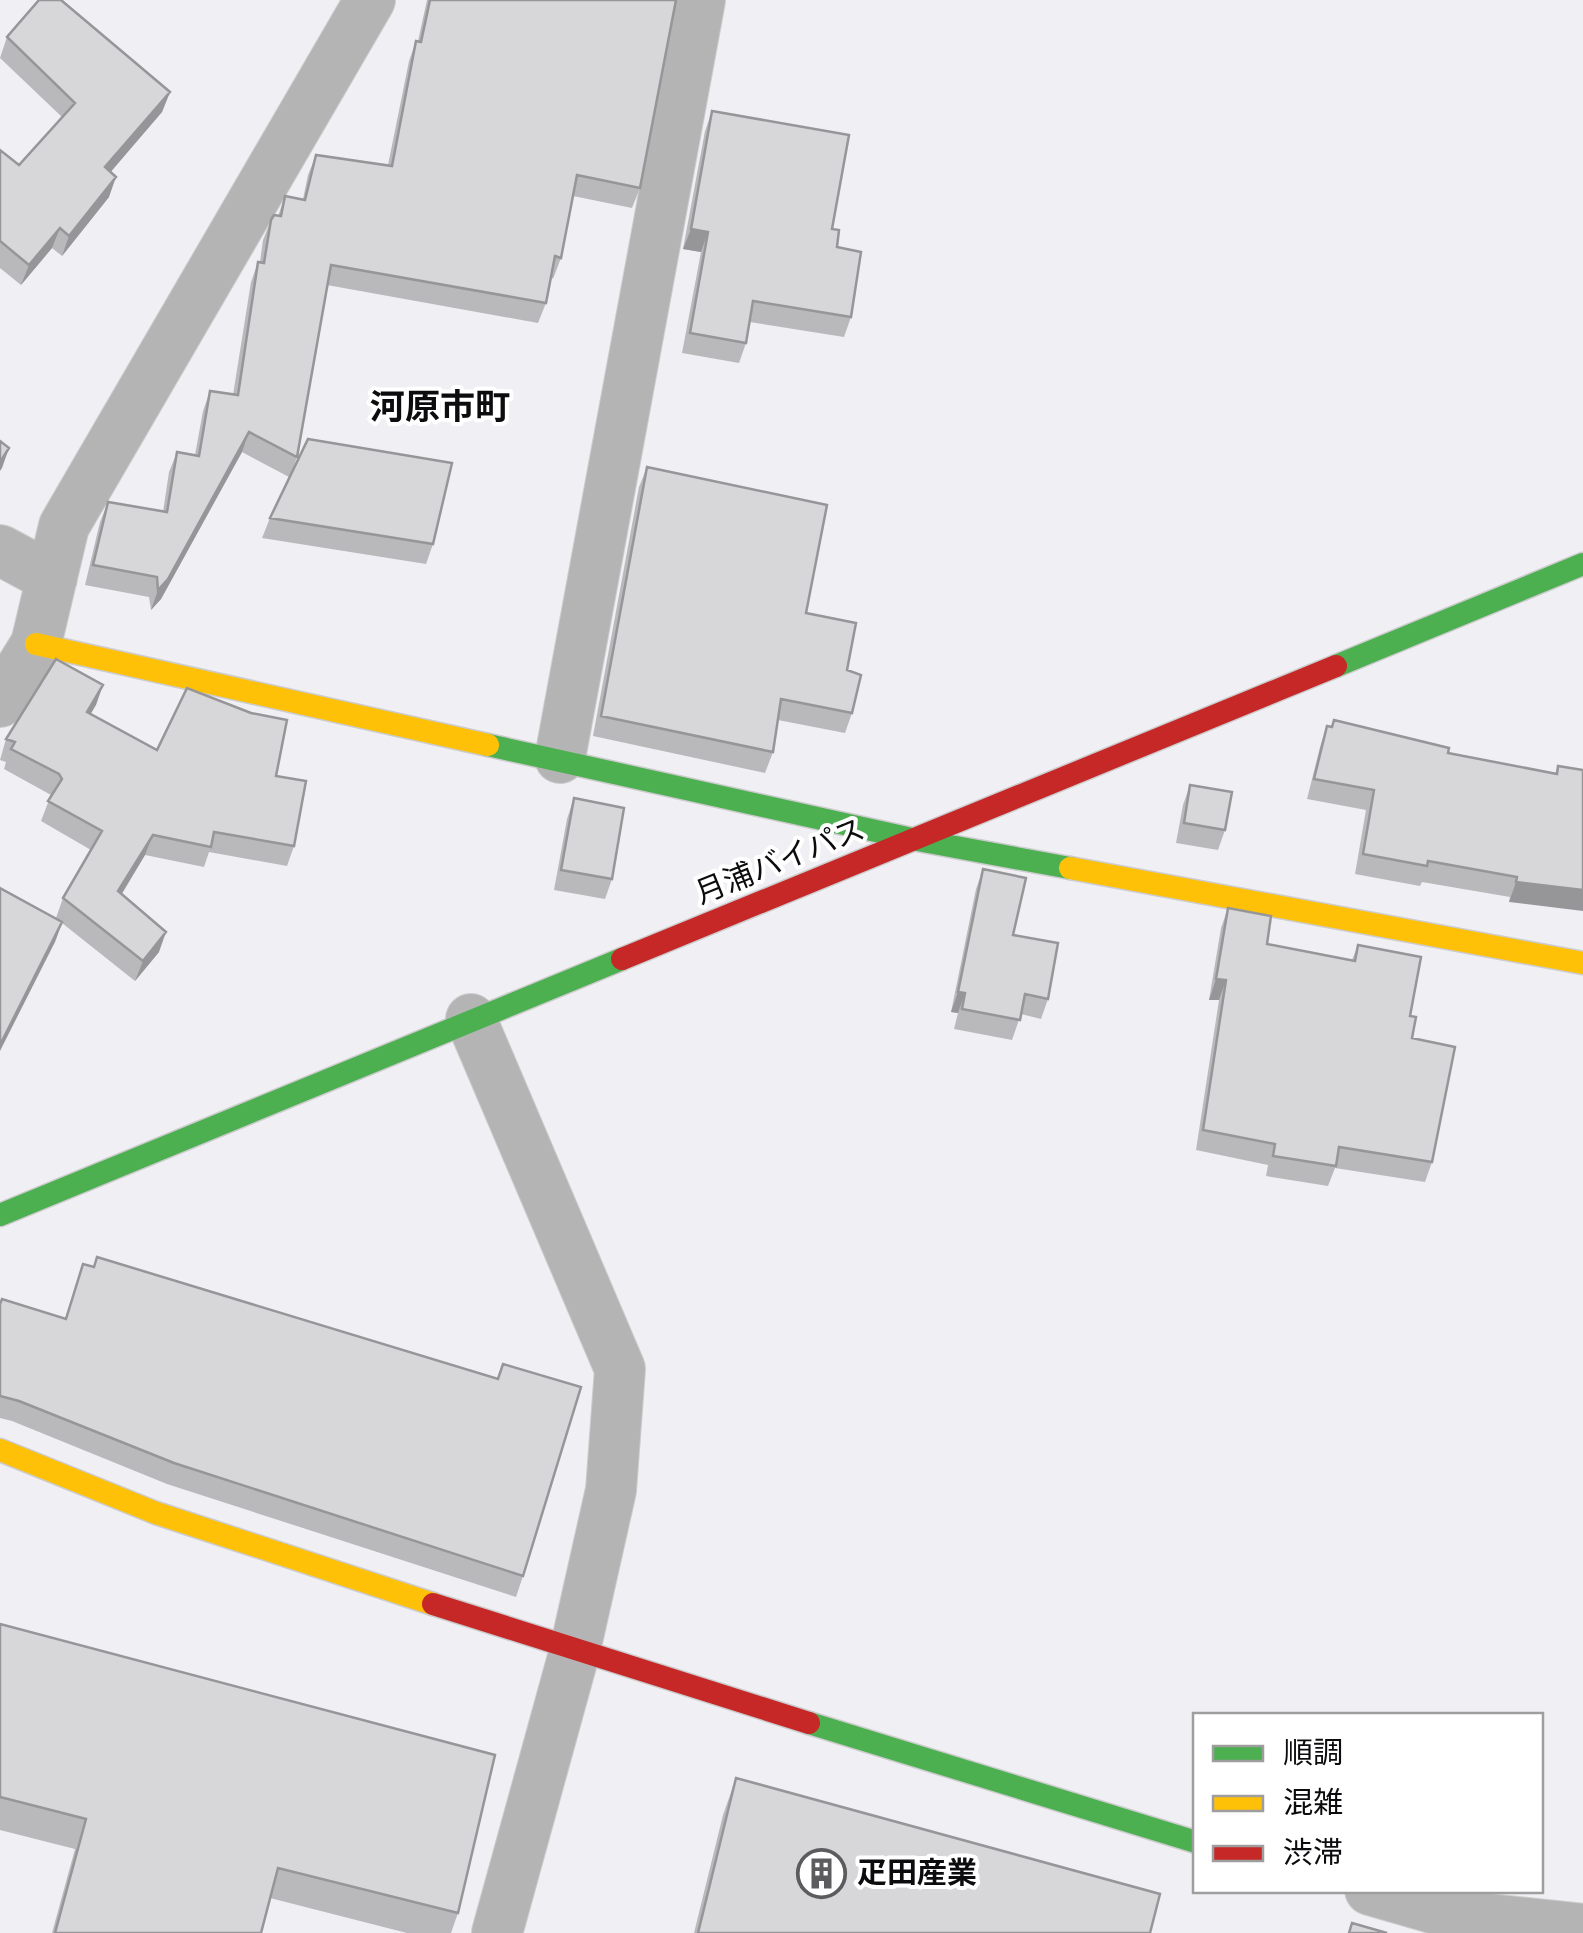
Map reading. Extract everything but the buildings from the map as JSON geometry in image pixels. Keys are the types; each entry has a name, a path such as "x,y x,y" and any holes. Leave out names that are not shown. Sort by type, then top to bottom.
{"main road":[{"name":"月浦バイパス","path":"0,1215 1583,564"},
{"path":"36,644 912,839 1583,963"},
{"path":"0,1450 156,1513 575,1650 1193,1841"}],"street":[{"path":"0,702 36,644 64,526 370,0"},
{"path":"560,758 700,0"},
{"path":"0,550 52,578"},
{"path":"471,1019 620,1369 611,1490 575,1650 497,1933"},
{"path":"1380,1893 1460,1916 1583,1928"}],"traffic: fast":[{"path":"1336,666 1583,564"},
{"path":"488,745 912,839 1070,868"},
{"path":"0,1215 622,959"},
{"path":"809,1723 1193,1841"}],"traffic: slow":[{"path":"36,644 488,745"},
{"path":"1070,868 1583,963"},
{"path":"0,1450 156,1513 433,1604"}],"traffic: jam":[{"path":"622,959 1336,666"},
{"path":"433,1604 809,1723"}],"place":[{"name":"疋田産業","path":"822,1873"}],"district":[{"name":"河原市町","path":"440,407"}]}
